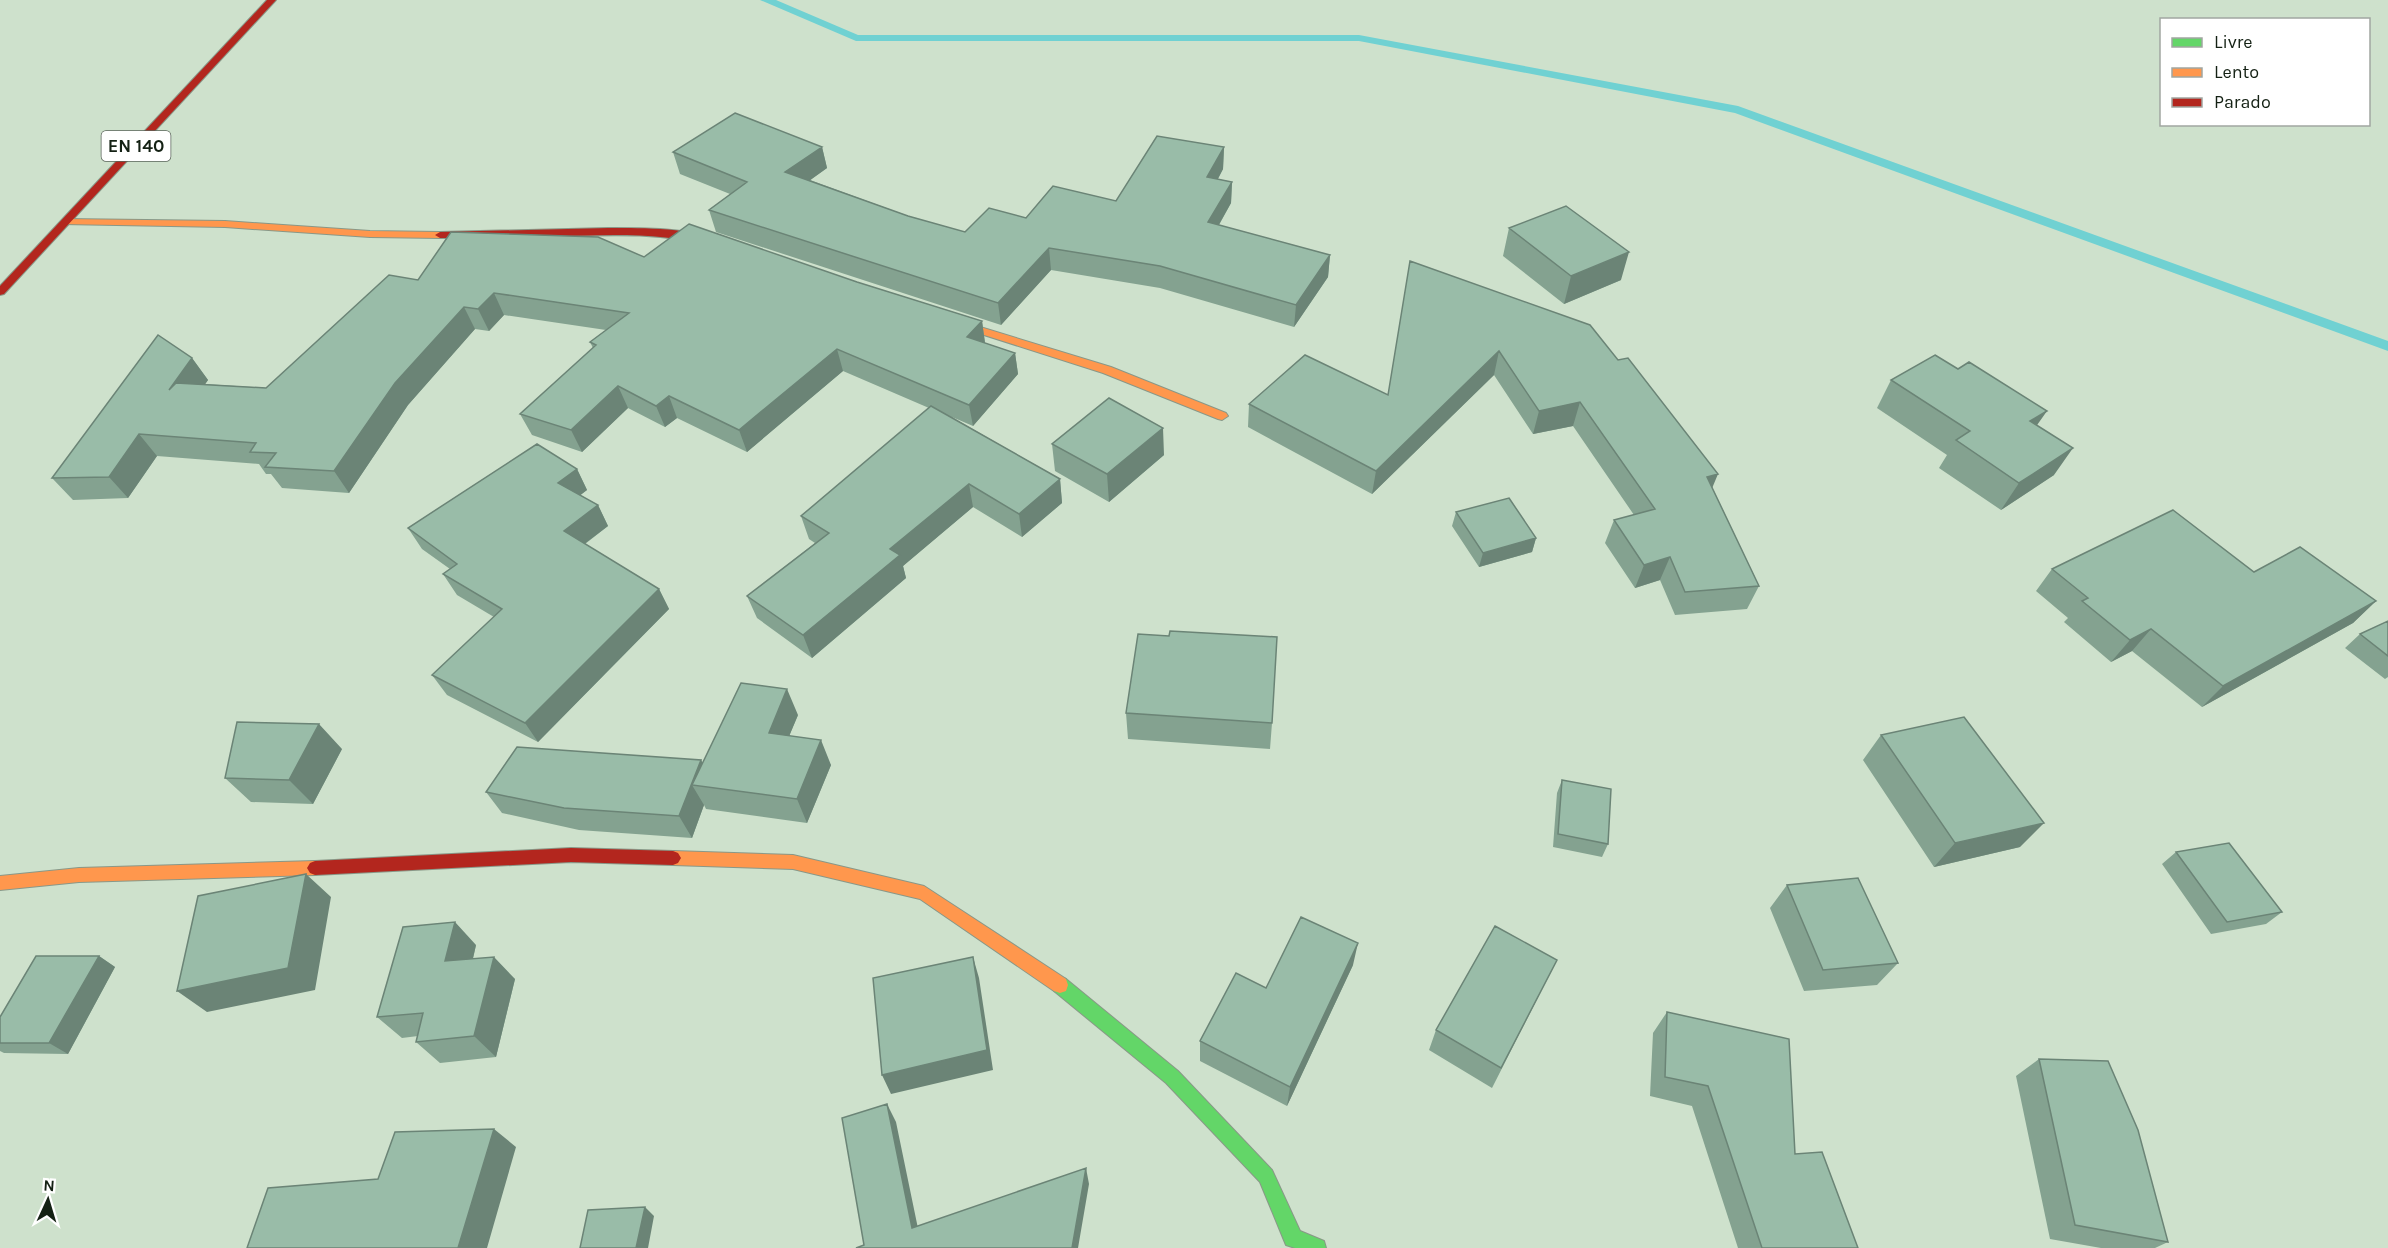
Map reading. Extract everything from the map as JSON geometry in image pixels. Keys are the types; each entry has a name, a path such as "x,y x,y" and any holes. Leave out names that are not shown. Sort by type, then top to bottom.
{"street":[{"name":"EN 140","path":"0,292 272,0"},
{"path":"66,222 225,224 370,234 508,235 612,231 697,236 728,247"},
{"path":"925,313 1107,370 1222,416"},
{"path":"0,883 79,874 349,867 571,855 793,862 924,893 1064,987 1172,1077 1266,1176 1293,1238 1317,1248"}],"building":[{"path":"735,113 822,147 785,172 908,216 965,232 989,208 1026,218 1053,186 1116,201 1157,136 1224,147 1207,177 1232,182 1208,222 1330,255 1296,305 1160,266 1049,248 998,303 709,210 747,182 673,152"},
{"path":"1566,206 1629,252 1571,276 1509,228"},
{"path":"689,224 857,282 982,321 967,337 1015,353 969,405 837,349 739,430 669,396 656,406 618,386 571,430 520,414 596,345 590,342 629,313 494,293 478,309 464,307 395,383 334,471 265,467 276,453 250,452 256,443 139,434 109,477 52,478 158,335 192,358 169,390 176,383 266,388 389,275 418,280 451,232 598,237 644,257"},
{"path":"1410,261 1590,325 1618,360 1628,358 1718,474 1707,477 1759,586 1685,592 1670,557 1644,565 1614,520 1655,509 1580,402 1539,411 1499,351 1376,471 1249,404 1305,355 1388,395"},
{"path":"1935,355 1958,369 1969,362 2047,411 2030,421 2073,448 2019,483 1956,440 1970,431 1891,380"},
{"path":"1109,398 1163,428 1107,474 1052,444"},
{"path":"931,406 1060,479 1019,514 969,484 890,549 900,555 803,635 747,596 829,533 801,516"},
{"path":"537,444 577,469 558,483 598,505 564,531 659,589 525,723 432,675 502,609 443,574 457,564 408,528"},
{"path":"1509,498 1536,538 1483,553 1456,512"},
{"path":"2173,510 2254,572 2300,547 2376,601 2223,686 2151,629 2130,640 2082,601 2088,598 2052,569"},
{"path":"2388,621 2388,656 2360,634"},
{"path":"1170,631 1277,637 1272,723 1126,713 1138,634 1169,636"},
{"path":"741,683 787,689 769,733 821,740 797,799 692,785"},
{"path":"1964,717 2044,823 1955,843 1881,735"},
{"path":"237,722 319,724 289,780 225,778"},
{"path":"517,747 701,760 679,816 564,808 486,792"},
{"path":"1562,780 1611,789 1608,844 1558,834"},
{"path":"2229,843 2282,912 2227,922 2176,852"},
{"path":"306,874 288,968 177,991 198,896"},
{"path":"1858,878 1898,963 1823,970 1787,885"},
{"path":"1301,917 1358,943 1290,1087 1200,1041 1236,973 1266,988"},
{"path":"455,922 445,961 494,957 474,1036 416,1042 423,1013 377,1017 403,927"},
{"path":"1495,926 1557,960 1501,1068 1436,1030"},
{"path":"36,956 99,956 49,1043 0,1043 0,1017"},
{"path":"973,957 987,1050 882,1075 873,978"},
{"path":"1667,1012 1789,1039 1795,1154 1822,1152 1858,1248 1762,1248 1708,1086 1665,1077"},
{"path":"2039,1059 2108,1061 2138,1130 2168,1242 2075,1225"},
{"path":"887,1104 912,1228 1086,1168 1072,1248 856,1248 864,1245 842,1118"},
{"path":"494,1129 458,1248 247,1248 268,1188 378,1179 395,1132"},
{"path":"645,1207 636,1248 580,1248 588,1210"}],"waterway":[{"path":"766,0 856,38 1359,38 1738,110 2388,346"}],"traffic: fast":[{"path":"1060,985 1172,1077 1266,1176 1293,1238 1317,1248"}],"traffic: slow":[{"path":"66,222 225,224 370,234 440,235"},
{"path":"941,318 1107,370 1222,416"},
{"path":"673,858 793,862 924,893 1060,985"},
{"path":"0,883 79,875 315,868"}],"traffic: jam":[{"path":"0,292 272,0"},
{"path":"440,235 631,231 677,234 719,244"},
{"path":"315,868 571,855 673,858"}]}
